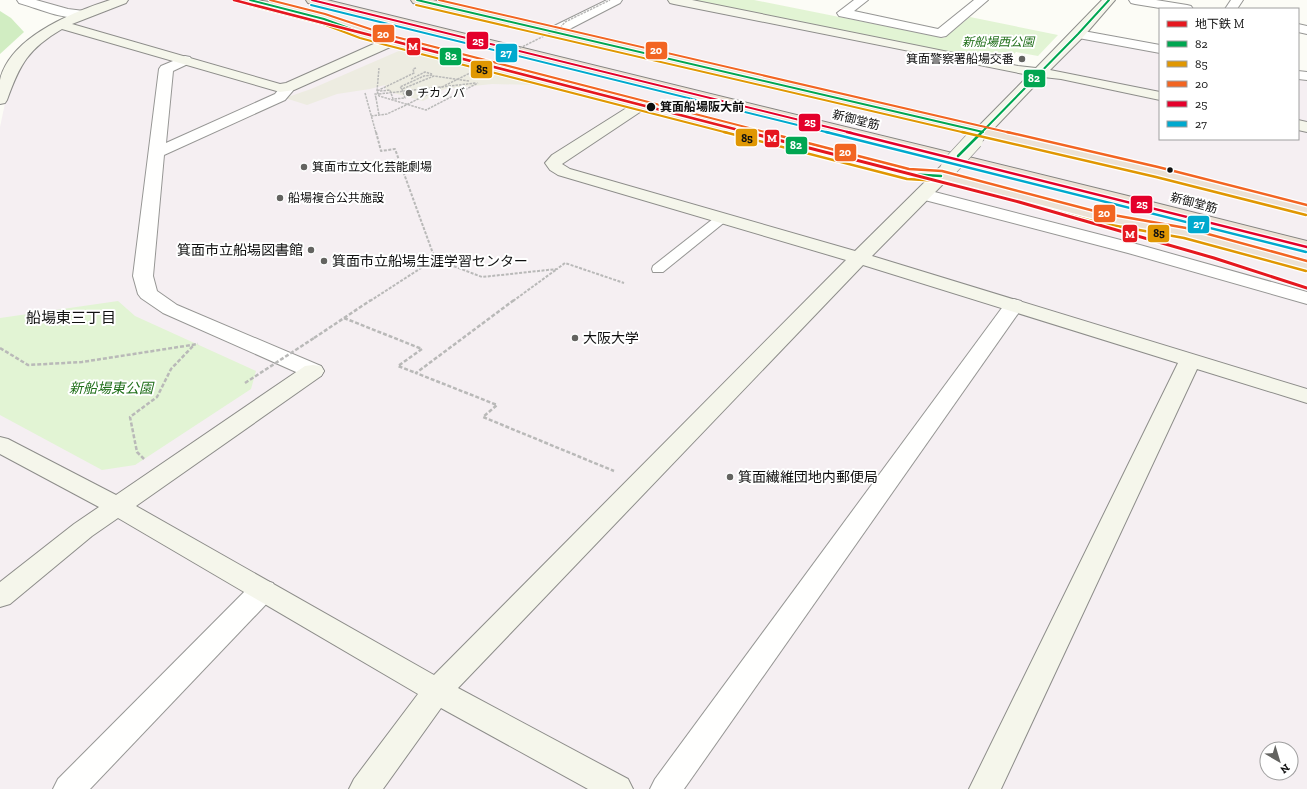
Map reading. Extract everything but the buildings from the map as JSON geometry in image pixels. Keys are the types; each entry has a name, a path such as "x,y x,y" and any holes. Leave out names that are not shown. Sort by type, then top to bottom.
{"highway":[{"path":"250,0 324,18 362,33 392,41 908,174 945,171 1101,218 1185,233 1307,266"},
{"name":"新御堂筋","path":"312,0 1128,201 1307,247"},
{"name":"新御堂筋","path":"357,0 1055,168"},
{"path":"417,0 558,26 979,136 1157,172 1307,210"}],"street":[{"path":"23,0 66,13 80,14"},
{"path":"0,100 12,70 22,53 39,38 80,14 122,0"},
{"path":"558,26 616,0"},
{"path":"674,0 1018,70 1061,75 1159,96"},
{"path":"862,0 843,13 941,33 982,0"},
{"path":"365,789 437,691 858,259 924,194 1109,0"},
{"path":"1135,0 1181,8"},
{"path":"62,25 274,87 289,87"},
{"path":"1078,34 1159,49"},
{"path":"158,152 280,97 289,87 392,41"},
{"path":"0,597 83,530 314,371 170,309 148,294 143,276 158,152 166,69 185,60"},
{"path":"641,105 558,158 553,162 556,167 564,172 1014,305 1307,396"},
{"path":"924,194 1134,249 1307,298"},
{"path":"666,789 1014,305"},
{"path":"985,789 1191,359"},
{"path":"0,444 117,506 437,691 617,789"},
{"path":"69,789 263,590"}],"lane":[{"path":"658,269 722,218"}],"path":[{"path":"371,116 387,114 404,106 560,28 558,26 610,0"},
{"path":"377,91 414,73 412,69 418,67"},
{"path":"411,79 425,72 433,74"},
{"path":"377,91 390,90 394,99 405,98 400,87 424,76 442,74"},
{"path":"402,89 439,75 456,79"},
{"path":"377,91 379,96 426,110 480,82 379,94 375,94 379,115"},
{"path":"364,93 381,151 395,149 435,259 482,277 557,269"},
{"path":"245,383 435,259"},
{"path":"416,373 565,263 624,283"},
{"path":"344,318 422,349 398,366 497,405 483,417 614,471"},
{"path":"0,348 28,365 82,362 194,346 204,342"},
{"path":"148,462 137,452 130,417 157,398 171,369 194,346"}],"shaded area":[{"path":"23,0 674,0 1039,72 1078,34 1159,49 1159,140 1299,140 1299,75 1307,76 1307,789 0,789 0,127 12,70 22,53 79,15"},
{"path":"409,49 546,84 542,87 536,85 492,84 445,89 423,101 386,91 385,85 337,94 307,105 285,98 311,89 401,50"}],"green space":[{"name":"新船場西公園","path":"694,0 754,0 944,38 970,17 1058,35 1038,56 1016,52 1005,63"},
{"path":"0,11 11,18 24,32 0,54"},
{"name":"新船場東公園","path":"118,301 135,316 256,371 251,389 135,465 102,470 0,415 0,318"}],"metro line":[{"name":"M","path":"234,0 1019,202 1214,258 1307,288"}],"transit line":[{"name":"82","path":"250,0 324,19 362,33 387,40 908,174 941,176"},
{"name":"20","path":"270,0 325,14 388,35 909,169 942,171 1102,213 1186,228 1307,261"},
{"name":"25","path":"312,0 1128,201 1307,247"},
{"name":"82","path":"417,0 983,132"},
{"name":"20","path":"439,0 1158,167 1307,205"},
{"name":"82","path":"958,156 1078,34 1109,0"},
{"name":"85","path":"249,5 323,24 360,38 386,45 907,179 940,181 1100,223 1184,238 1306,271"},
{"name":"27","path":"311,5 1127,206 1306,252"},
{"name":"85","path":"416,5 1156,177 1306,215"}],"place":[{"name":"箕面警察署船場交番","path":"1022,59"},
{"name":"チカノバ","path":"409,93"},
{"name":"箕面船場阪大前","path":"651,107"},
{"name":"箕面市立文化芸能劇場","path":"304,167"},
{"name":"船場複合公共施設","path":"280,198"},
{"name":"箕面市立船場図書館","path":"311,250"},
{"name":"箕面市立船場生涯学習センター","path":"324,261"},
{"name":"大阪大学","path":"575,338"},
{"name":"箕面繊維団地内郵便局","path":"730,477"}],"district":[{"name":"船場東三丁目","path":"71,318"}]}
